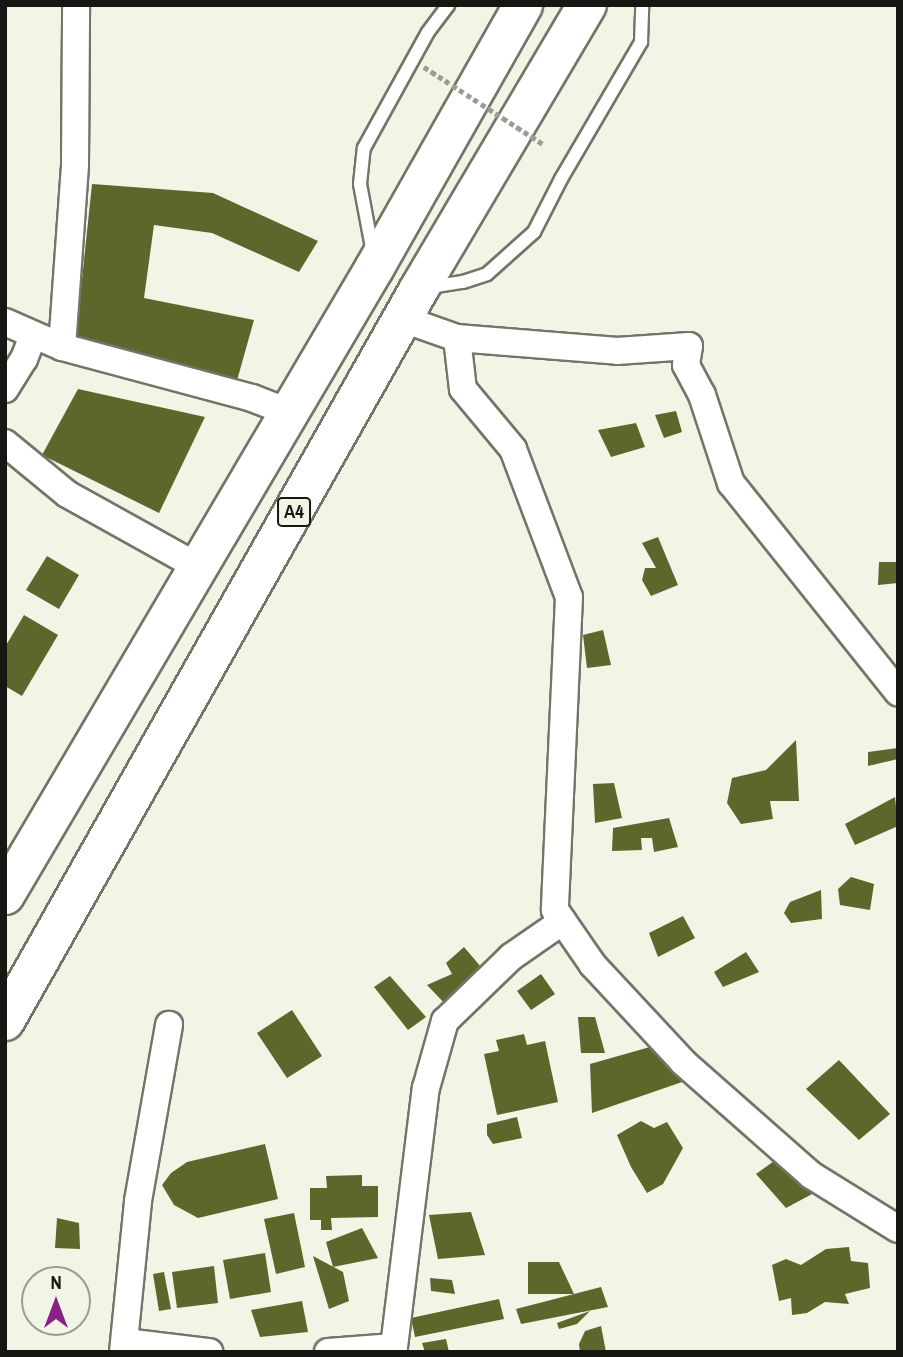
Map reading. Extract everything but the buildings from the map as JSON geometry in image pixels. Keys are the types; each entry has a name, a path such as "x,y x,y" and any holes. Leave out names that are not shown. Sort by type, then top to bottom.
{"highway":[{"path":"5,895 375,267 523,5"},
{"name":"A4","path":"5,1021 411,304 587,5"}],"street":[{"path":"62,346 75,164 76,5"},
{"path":"411,304 457,338 617,351 689,346 686,365 702,395 731,483 898,692"},
{"path":"5,322 62,346 252,398 289,412"},
{"path":"5,390 24,359 33,335"},
{"path":"457,338 463,389 513,449 569,597 555,909 593,965 683,1062 811,1175 898,1229"},
{"path":"5,443 67,494 198,567"},
{"path":"328,1352 394,1347 426,1087 445,1021 511,957 563,921"},
{"path":"169,1025 138,1201 124,1347 209,1352"}],"lane":[{"path":"375,267 360,184 364,148 428,32 448,5"},
{"path":"411,304 487,274 534,232 561,179 641,43 642,5"}],"path":[{"path":"424,67 544,144"}]}
